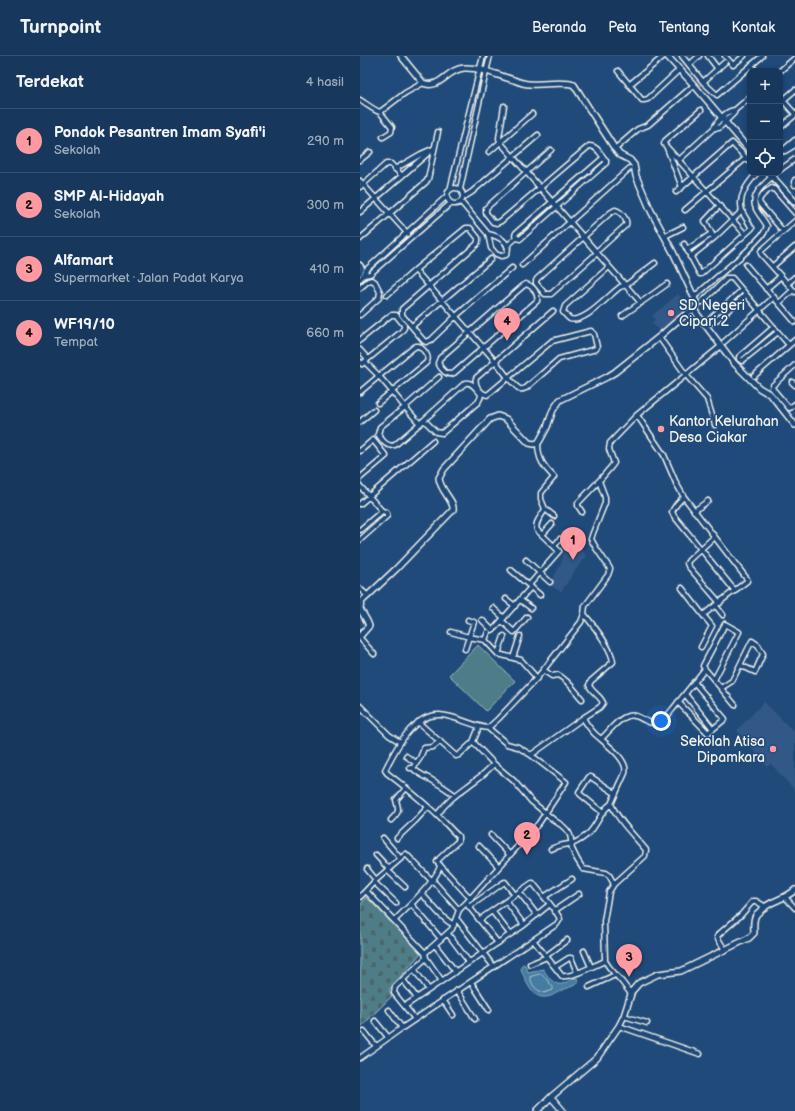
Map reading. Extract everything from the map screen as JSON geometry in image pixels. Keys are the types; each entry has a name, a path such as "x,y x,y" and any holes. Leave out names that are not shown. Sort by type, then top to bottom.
{"street":[{"path":"401,56 423,83 432,85 436,84 450,73 459,69 469,68 526,84 572,84 614,149 620,155 632,162 636,176 648,204 665,236 694,298 695,307 723,344 734,363 759,388 771,395 795,425"},
{"path":"362,274 447,196 450,190 483,56"},
{"path":"464,197 463,192 460,189 490,56"},
{"path":"630,85 664,56"},
{"path":"667,56 724,119 747,147"},
{"path":"682,56 703,82 717,96 762,56"},
{"path":"689,65 699,56"},
{"path":"708,56 718,69"},
{"path":"725,56 733,65 744,56"},
{"path":"783,68 795,57"},
{"path":"703,82 725,62"},
{"path":"618,71 642,100 644,100 648,99 680,69"},
{"path":"380,112 405,93 423,83"},
{"path":"614,149 638,129 648,125 694,85"},
{"path":"783,99 795,90"},
{"path":"360,100 372,107 374,110 380,112 392,127 391,132 383,137"},
{"path":"679,160 714,128 716,124 732,116 735,110 747,100"},
{"path":"783,102 795,114 783,125"},
{"path":"504,106 499,138 500,142 596,253 626,285 640,303"},
{"path":"682,187 666,145 664,144 665,141 701,110"},
{"path":"724,119 729,111 735,110"},
{"path":"489,152 532,114"},
{"path":"360,239 426,182 428,179 438,132"},
{"path":"362,274 370,274 451,203 454,204 461,202 464,197 472,192 538,135"},
{"path":"783,151 795,140"},
{"path":"676,192 732,143 746,158 684,210"},
{"path":"666,145 745,234"},
{"path":"783,152 795,145"},
{"path":"507,246 516,238 520,239 606,163 606,160 596,148 589,146 496,223 485,212 486,208 551,150"},
{"path":"396,169 434,148"},
{"path":"360,212 434,148"},
{"path":"360,160 370,152"},
{"path":"516,238 516,233 604,158"},
{"path":"783,168 795,159"},
{"path":"402,176 391,164 386,164 361,184 376,198 411,238"},
{"path":"522,265 630,168"},
{"path":"684,244 700,274 702,274 752,228 742,212 741,205 742,196 749,182 754,176"},
{"path":"694,298 747,251 764,233 766,226 754,201 758,191 771,176"},
{"path":"775,176 795,202"},
{"path":"795,180 795,185"},
{"path":"450,190 455,188 460,189"},
{"path":"784,231 760,204 758,201 759,199 772,188 795,213"},
{"path":"447,196 451,203"},
{"path":"461,202 488,234 493,256"},
{"path":"712,236 705,221 719,206"},
{"path":"616,210 626,220 626,225 596,253 551,294 542,291 536,283 537,278 616,210"},
{"path":"690,257 712,236 742,212"},
{"path":"779,303 794,291 761,254 761,251 795,221"},
{"path":"665,236 683,227"},
{"path":"387,295 464,229 470,228 478,238 477,244 402,309 402,315 426,342 512,268"},
{"path":"412,326 493,256 506,255 508,251 507,246 499,238 488,234"},
{"path":"688,250 712,236"},
{"path":"773,266 795,247"},
{"path":"609,267 565,306 563,312 568,318 573,319 585,316 620,287 626,285 655,263"},
{"path":"360,265 362,268 360,279"},
{"path":"746,265 795,322"},
{"path":"415,270 470,332 483,347 496,362 509,377 518,388 524,389 559,359 596,349 597,346 594,334 591,331 552,341 509,377 489,394 486,395 482,393 476,384 476,380 496,362 553,311"},
{"path":"766,289 781,276"},
{"path":"788,284 795,277"},
{"path":"702,302 729,278 732,278 789,345"},
{"path":"360,288 368,281 372,280 375,282 380,292 379,298 360,315"},
{"path":"526,284 529,285 537,295 538,299 536,301 452,374 448,374 439,365 438,362 440,358 470,332 526,284"},
{"path":"622,316 667,284"},
{"path":"742,290 710,320 714,322 746,295"},
{"path":"582,512 578,506 578,503 612,468 614,463 609,449 610,443 637,415 723,344 774,297"},
{"path":"374,654 360,637 369,626 361,612 361,602 396,569 453,510 453,505 441,488 439,478 444,469 490,419 498,416 506,419 530,443 534,444 538,442 543,436 553,410 560,400 607,377 695,307"},
{"path":"360,340 391,315 396,316 404,325 401,332 363,362"},
{"path":"774,327 739,357 739,359 742,361 778,332"},
{"path":"659,337 686,375 707,399 715,425"},
{"path":"754,376 795,340"},
{"path":"360,392 413,348 417,346 421,347 429,358 428,361 378,403"},
{"path":"360,350 363,362 379,376 420,424"},
{"path":"795,366 772,388 789,408 795,404"},
{"path":"424,420 436,432 442,433 480,400 481,394 471,383 465,383 395,445 388,446 379,436 378,432 380,428 439,377"},
{"path":"360,422 374,410"},
{"path":"637,415 664,455 676,483 684,497 714,538 747,578 747,581 703,615"},
{"path":"360,451 373,440 386,456 360,478"},
{"path":"360,504 433,441"},
{"path":"538,442 541,461 545,468 554,477 541,493 541,499 545,509 554,516"},
{"path":"488,728 537,678 581,622 585,606 607,578 610,569 592,542 593,533 606,503 599,481"},
{"path":"360,486 382,511 386,512 387,514 387,516 360,540"},
{"path":"684,497 678,502 672,512 674,516 735,591"},
{"path":"694,510 708,501"},
{"path":"482,620 492,630 494,630 520,600 540,572 559,551 537,530 535,526 545,509"},
{"path":"360,530 382,511"},
{"path":"542,535 552,524"},
{"path":"714,538 687,563 718,604 724,615"},
{"path":"554,546 560,539"},
{"path":"526,560 550,582"},
{"path":"511,570 540,595"},
{"path":"682,588 712,625 701,647"},
{"path":"360,589 368,596"},
{"path":"506,599 515,606"},
{"path":"520,600 531,608"},
{"path":"492,608 514,632 528,617"},
{"path":"531,755 603,703 602,699 589,685 613,660 607,646 584,614"},
{"path":"465,649 474,622 468,620"},
{"path":"714,680 739,632 725,624 703,666 714,680 735,705"},
{"path":"451,632 485,640 498,654 521,660 537,678"},
{"path":"485,640 488,632"},
{"path":"498,654 504,636"},
{"path":"513,658 520,636"},
{"path":"721,688 732,680 752,641 758,646 763,654 755,672 740,665"},
{"path":"601,739 618,722 628,716 653,724 664,720 705,669"},
{"path":"543,670 552,676 558,675 562,677 582,699"},
{"path":"678,702 708,733 726,719 694,682"},
{"path":"685,694 713,729"},
{"path":"360,706 389,735 400,742"},
{"path":"468,905 471,899 498,866 546,813 566,782 531,755 518,747 507,744 488,728 479,727 440,715 424,718 418,722 400,742 385,770 437,815 459,837 458,841 437,862 471,899"},
{"path":"551,849 563,844 571,844 581,840 592,830 602,812 611,804 626,769 623,762 608,745 594,733 583,718"},
{"path":"418,722 457,756 473,742 479,727"},
{"path":"440,741 432,747 424,748 420,758 412,768 416,772 449,790 455,795"},
{"path":"473,742 494,764 514,780 531,801 567,831 571,838 572,850 583,869 606,873 614,884"},
{"path":"406,756 416,763"},
{"path":"437,815 444,805 455,795 478,779 494,764"},
{"path":"602,812 579,792 589,777 615,793"},
{"path":"391,820 399,809 396,800 406,788"},
{"path":"611,804 620,820 646,850 645,856 614,884 609,892 604,921 605,961 631,994"},
{"path":"397,838 428,807"},
{"path":"491,835 509,854"},
{"path":"383,838 400,858"},
{"path":"479,846 498,866"},
{"path":"362,894 400,858 407,854 459,910"},
{"path":"376,855 405,887"},
{"path":"395,920 434,882 440,865"},
{"path":"367,869 375,881 396,903"},
{"path":"544,897 572,879"},
{"path":"416,1019 394,993 395,987 414,969 441,939 448,934 454,926 459,910 505,882 515,895"},
{"path":"361,1056 457,990 494,967 560,920 559,916 550,904 532,883 480,920"},
{"path":"360,887 362,894 395,920 425,955 442,981"},
{"path":"537,1111 551,1097 597,1058 619,1026 634,988 650,977 658,974 681,971 753,935 755,917 764,906 785,897 795,890"},
{"path":"519,892 537,915"},
{"path":"554,910 578,894"},
{"path":"423,895 448,922 454,926"},
{"path":"785,897 795,908"},
{"path":"506,901 524,925"},
{"path":"725,950 717,936 741,915 753,901 756,901 764,906"},
{"path":"405,1006 524,925 550,904"},
{"path":"468,905 498,943"},
{"path":"413,906 441,939"},
{"path":"492,911 510,934"},
{"path":"456,918 494,967"},
{"path":"448,934 469,962"},
{"path":"533,940 562,976 605,961"},
{"path":"530,964 547,957 567,940"},
{"path":"435,945 456,972"},
{"path":"584,951 591,967"},
{"path":"555,967 571,958 577,972"},
{"path":"414,969 430,990"},
{"path":"589,987 615,975"},
{"path":"403,980 417,998"},
{"path":"471,982 489,1010"},
{"path":"457,990 475,1018"},
{"path":"443,1000 454,1015"},
{"path":"388,1010 402,1028"},
{"path":"624,1016 647,1023"},
{"path":"376,1021 388,1037"},
{"path":"619,1026 700,1054"},
{"path":"364,1031 376,1046"},
{"path":"551,1097 563,1111"}],"shaded area":[{"name":"SD Negeri Cipari 2","path":"678,294 691,310 662,334 652,323 655,319 652,316"},
{"path":"563,530 566,537 574,546 577,546 579,543 587,557 574,572 561,592 550,585 562,561 564,549 560,532"},
{"name":"Sekolah Atisa Dipamkara","path":"764,702 795,733 795,791 771,764 767,767 737,730"}],"green space":[{"path":"478,645 515,681 486,711 449,675"},
{"path":"366,897 421,953 389,990 393,995 360,1028 360,906"}],"water":[{"path":"523,964 528,972 543,969 549,978 555,983 561,984 577,978 578,983 550,996 541,997 536,995 529,988 521,969"}],"place":[{"name":"SD Negeri Cipari 2","path":"671,313"},
{"name":"WF19/10","path":"507,341"},
{"name":"Kantor Kelurahan Desa Ciakar","path":"661,429"},
{"name":"Pondok Pesantren Imam Syafi'i","path":"573,560"},
{"name":"Sekolah Atisa Dipamkara","path":"773,749"},
{"name":"SMP Al-Hidayah","path":"527,855"},
{"name":"Alfamart","path":"629,977"}]}
